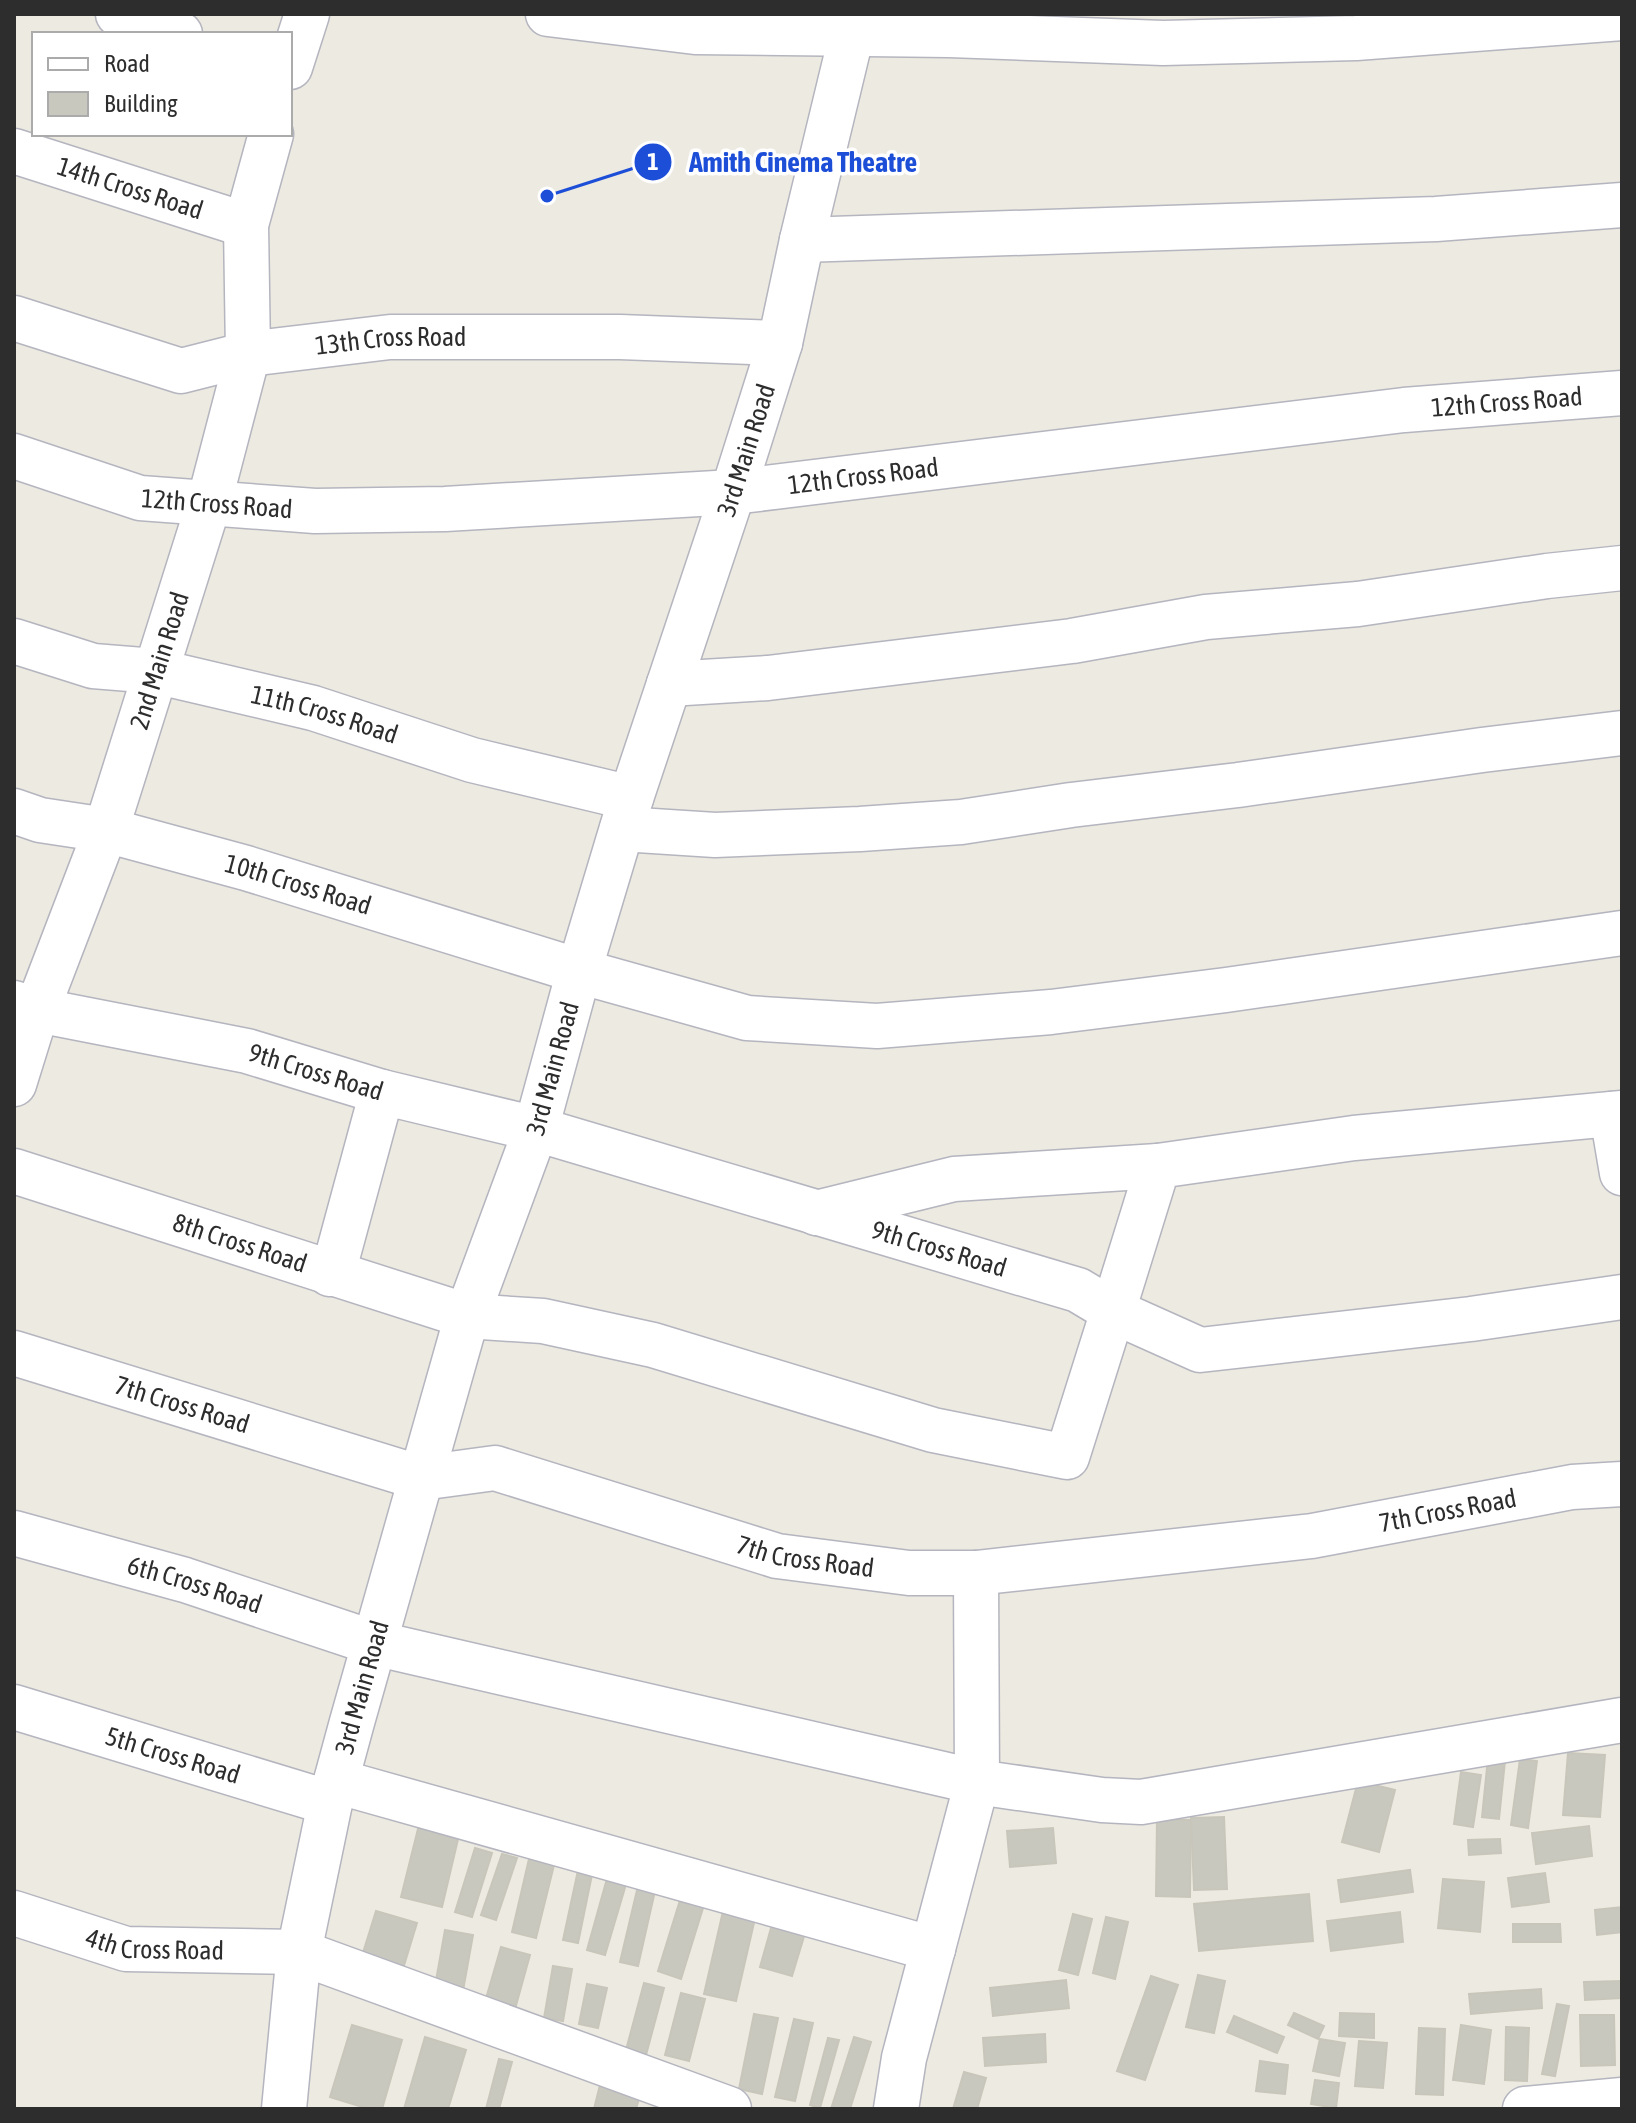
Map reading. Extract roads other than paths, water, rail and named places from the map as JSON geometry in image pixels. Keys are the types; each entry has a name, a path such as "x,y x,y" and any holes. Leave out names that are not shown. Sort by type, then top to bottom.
{"street":[{"path":"118,14 174,32"},
{"path":"292,61 307,14"},
{"path":"548,14 695,32 852,33 1163,43 1356,38 1622,18"},
{"name":"3rd Main Road","path":"284,2109 299,1952 333,1792 467,1316 536,1129 579,971 627,813 780,343 852,33"},
{"name":"2nd Main Road","path":"14,1084 26,1007 106,830 209,503 248,354 246,225 270,136"},
{"name":"14th Cross Road","path":"14,151 246,225"},
{"path":"802,240 1436,219 1622,205"},
{"name":"13th Cross Road","path":"14,318 181,371 248,354 390,337 620,337 780,343"},
{"name":"12th Cross Road","path":"14,456 140,498 315,511 445,509 733,492 1404,410 1622,393"},
{"path":"669,684 768,678 1027,647 1206,617 1358,604 1622,568"},
{"name":"11th Cross Road","path":"14,641 93,666 155,671 313,708 627,813 715,835 961,822 1622,733"},
{"name":"10th Cross Road","path":"14,811 40,820 106,830 246,868 579,971 747,1018 877,1026 1051,1012 1622,933"},
{"name":"9th Cross Road","path":"26,1007 247,1051 382,1092 536,1129 1078,1290 1113,1311 1200,1350 1471,1319 1622,1297"},
{"path":"332,1274 382,1092"},
{"path":"815,1213 954,1179 1158,1166 1354,1138 1617,1113 1622,1173"},
{"path":"467,1316 543,1321 653,1345 933,1430 1067,1457 1158,1166"},
{"name":"8th Cross Road","path":"14,1171 467,1316"},
{"name":"7th Cross Road","path":"14,1353 421,1478 495,1468 777,1556 909,1573 976,1573 1312,1536 1572,1487 1622,1484"},
{"name":"6th Cross Road","path":"14,1533 185,1580 374,1643 977,1782 1102,1800 1141,1802 1622,1720"},
{"path":"896,2109 904,2058 977,1782 976,1573"},
{"name":"5th Cross Road","path":"14,1707 933,1949"},
{"name":"4th Cross Road","path":"14,1913 126,1949 299,1952 729,2109"},
{"path":"1525,2109 1622,2100"}],"place":[{"name":"Amith Cinema Theatre","path":"547,196"}]}
